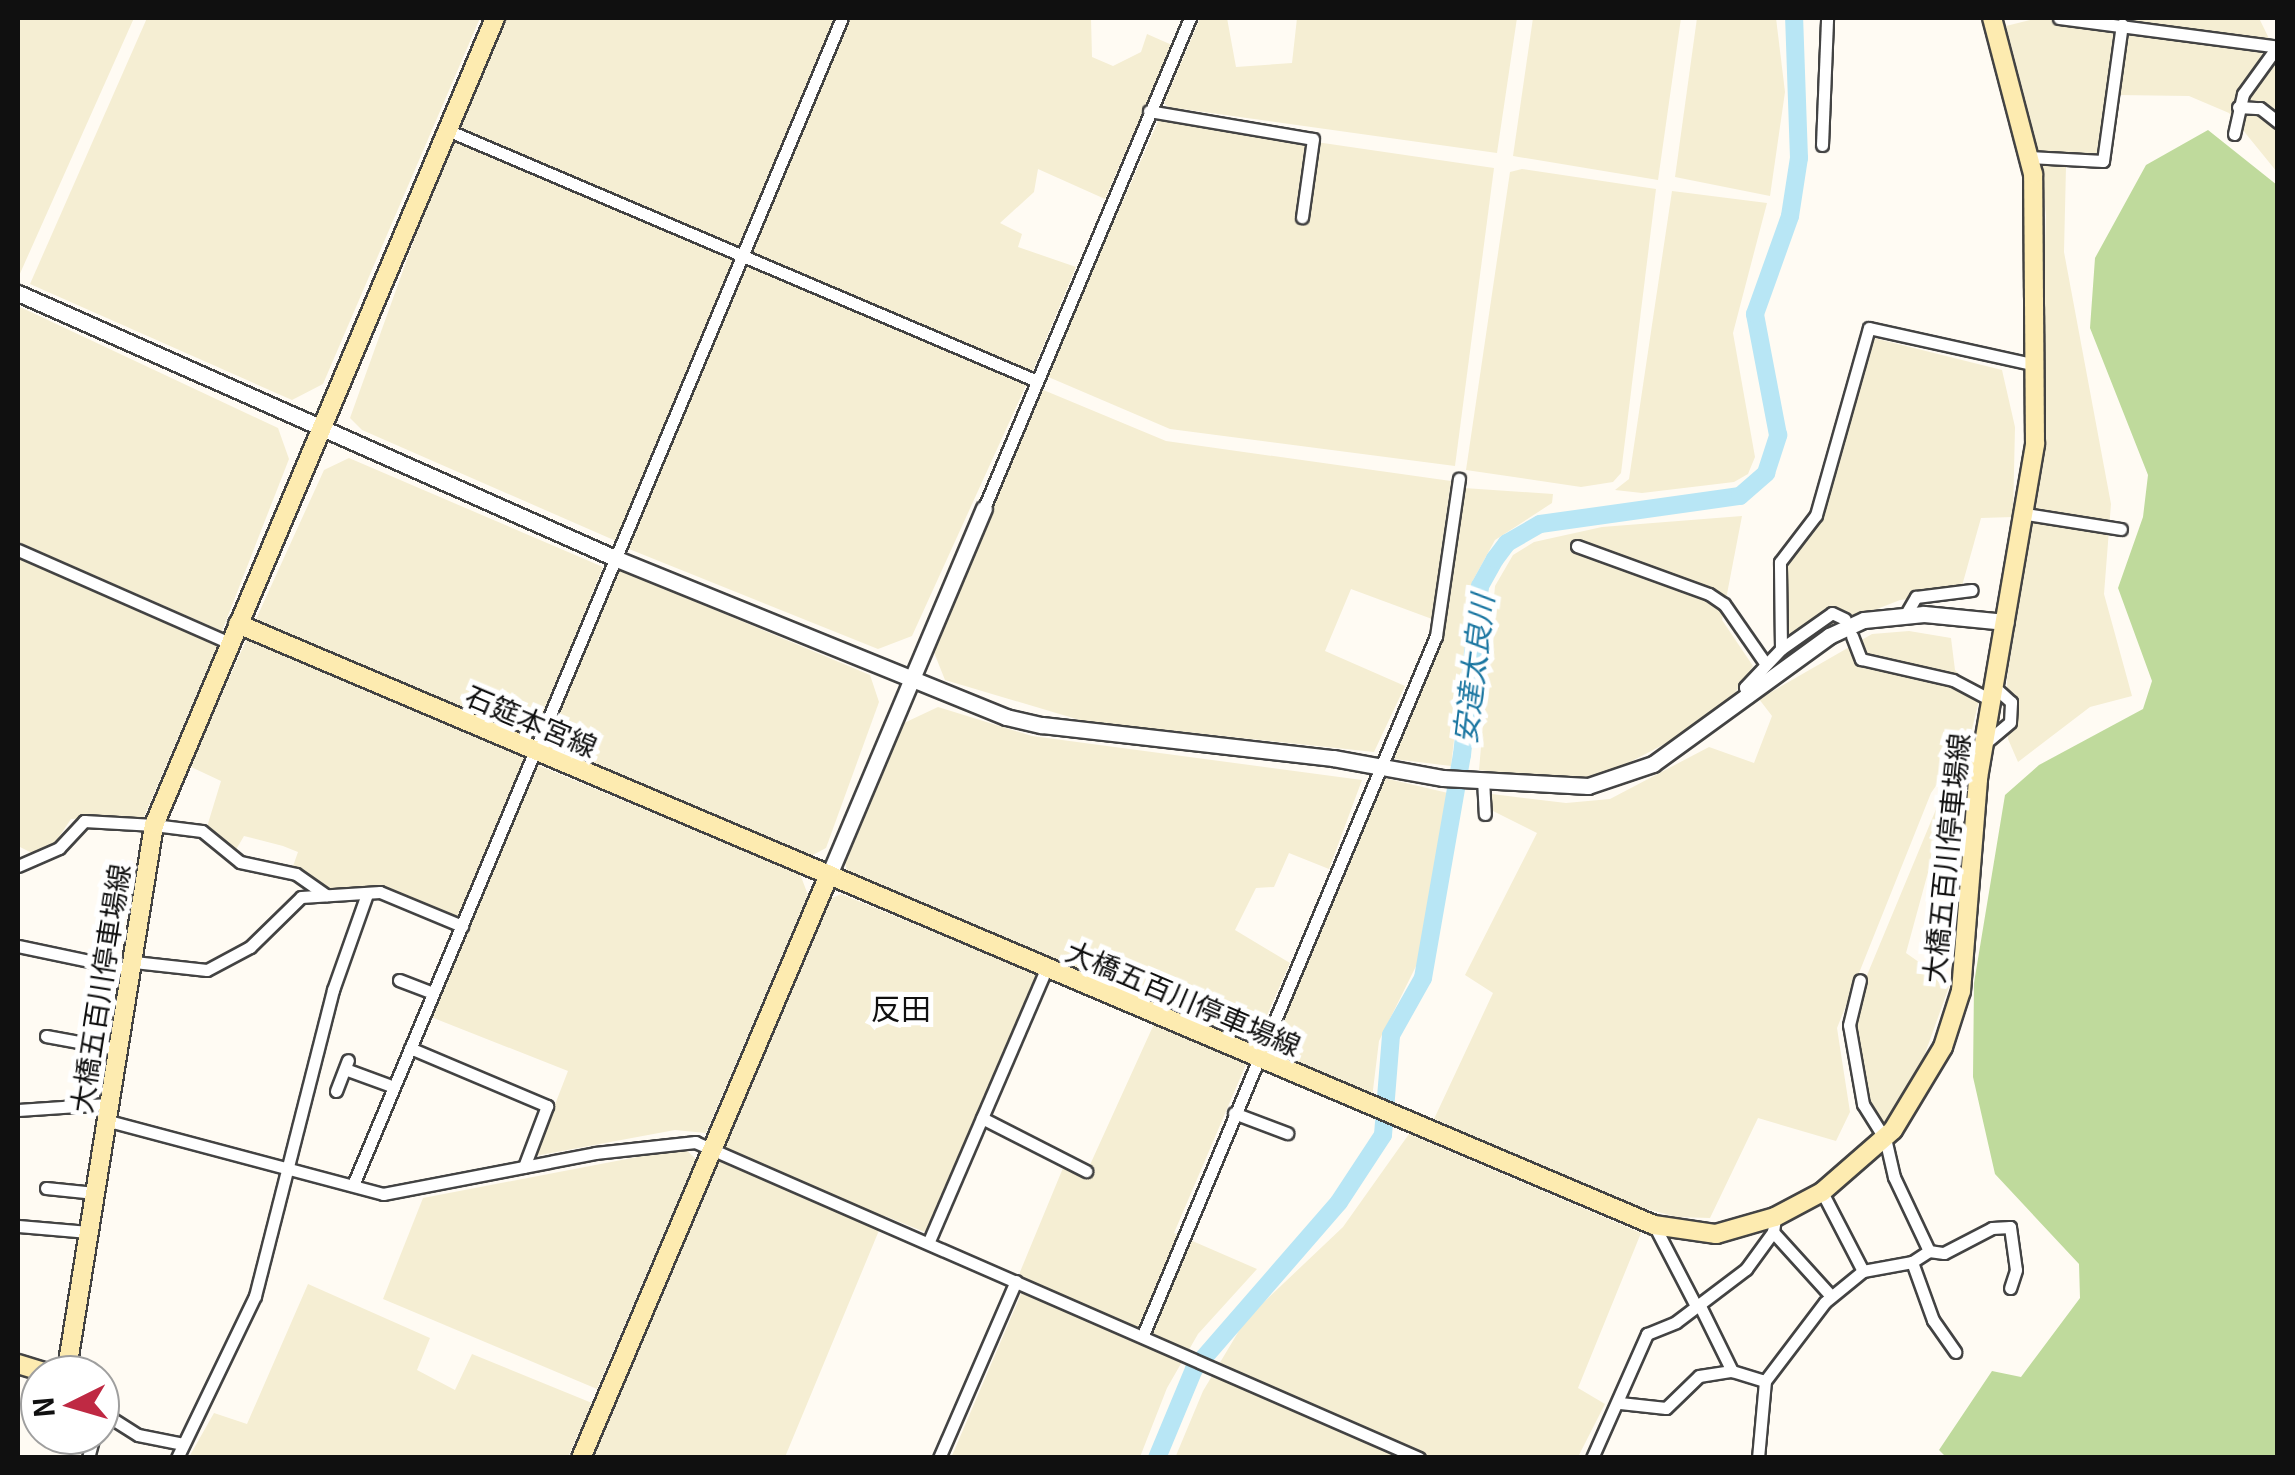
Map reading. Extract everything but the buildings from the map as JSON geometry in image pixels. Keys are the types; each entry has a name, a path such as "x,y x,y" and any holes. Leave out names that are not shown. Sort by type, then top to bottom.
{"main road":[{"path":"238,624 494,18"},
{"name":"大橋五百川停車場線","path":"829,875 1654,1225 1716,1234 1774,1224 1822,1192 1886,1139 1943,1047 1958,1004 1983,745 2026,514 2036,365 2036,211 2029,157 1994,18"},
{"name":"大橋五百川停車場線","path":"69,1355 154,825 238,624"},
{"name":"石筵本宮線","path":"238,624 829,875"},
{"path":"582,1458 829,875"}],"street":[{"path":"353,1186 842,18"},
{"path":"829,875 1190,18"},
{"path":"1822,144 1826,18"},
{"path":"2058,18 2277,47 2238,107 2234,134"},
{"path":"2029,157 2103,161 2122,24"},
{"path":"2238,107 2260,108 2278,122"},
{"path":"1149,111 1314,139 1302,217"},
{"path":"447,130 1037,381"},
{"path":"18,294 617,560 913,674 1006,717 1042,725 1380,765 1443,778 1566,788 1617,782 1653,764 1829,636 1864,620 1906,614 2006,622"},
{"path":"1780,649 1780,562 1816,516 1869,328 2036,365"},
{"path":"1143,1335 1436,636 1459,478"},
{"path":"2026,514 2121,529"},
{"path":"1577,546 1709,594 1724,604 1765,664"},
{"path":"18,550 230,643"},
{"path":"1906,614 1916,597 1972,590"},
{"path":"1748,697 1745,687 1780,649 1832,613 1845,619"},
{"path":"1852,636 1861,660 1992,693"},
{"path":"1479,780 1485,814"},
{"path":"18,866 59,848 84,821 154,825 202,831 240,862 296,874 326,895"},
{"path":"176,1458 255,1296 338,973 366,894"},
{"path":"18,946 133,966 207,970 250,947 288,903 326,895 390,895 462,926"},
{"path":"929,1241 1046,969"},
{"path":"399,980 433,993"},
{"path":"1860,980 1850,1034 1867,1116 1886,1139 1894,1177 1929,1251"},
{"path":"46,1036 117,1049"},
{"path":"410,1048 546,1106 524,1167"},
{"path":"336,1091 346,1064 394,1087"},
{"path":"18,1110 106,1112 286,1170 383,1194 680,1140 714,1148 1419,1458"},
{"path":"1234,1113 1286,1133"},
{"path":"982,1118 1086,1171"},
{"path":"46,1188 95,1193"},
{"path":"1822,1192 1863,1271"},
{"path":"1607,1458 1594,1453 1620,1403 1647,1334 1698,1305 1746,1269 1774,1224 1831,1296"},
{"path":"1654,1225 1732,1371"},
{"path":"18,1226 90,1232"},
{"path":"1760,1456 1764,1380 1831,1296 1863,1271 1912,1262 1929,1251 1944,1253 1992,1228 2010,1227 2016,1270 2010,1288"},
{"path":"1912,1262 1933,1320 1955,1352"},
{"path":"940,1458 1016,1281"},
{"path":"1620,1403 1666,1408 1688,1379 1732,1371 1764,1380"},
{"path":"120,1423 138,1435 183,1444"}],"shaded area":[{"path":"18,18 134,18 18,278"},
{"path":"147,18 480,18 323,384 292,400 30,284"},
{"path":"500,18 836,18 740,247 455,126"},
{"path":"849,18 1091,18 1092,57 1113,66 1141,52 1147,34 1172,45 1105,199 1038,169 1034,192 1000,223 1022,234 1018,247 1076,267 1032,373 751,252"},
{"path":"1200,18 1227,18 1236,67 1292,63 1297,18 1517,18 1497,153 1168,107 1164,103"},
{"path":"1533,18 1681,18 1658,180 1513,156"},
{"path":"1697,18 1776,18 1785,92 1770,196 1675,177"},
{"path":"2038,18 2259,18 2278,57 2277,172 2229,113 2189,96 2117,95 2105,166 2066,167 2064,252 2111,504 2104,594 2132,696 2090,707 2018,762 2008,739 2007,679 2037,479 2046,216 2041,162 2006,26"},
{"path":"1159,119 1494,168 1455,466 1170,429 1046,376"},
{"path":"451,137 734,260 616,541 362,430 350,418"},
{"path":"1522,169 1656,189 1621,473 1613,482 1581,487 1466,470 1510,172"},
{"path":"1672,191 1767,203 1733,333 1755,457 1748,474 1734,482 1642,493 1615,490 1629,479"},
{"path":"746,264 1028,381 912,636 878,649 629,549"},
{"path":"18,306 278,428 289,459 222,631 18,542"},
{"path":"1870,337 2002,370 2015,427 2013,517 1981,518 1960,593 1900,600 1788,644 1783,569 1813,534"},
{"path":"1041,389 1166,441 1451,481 1432,619 1351,589 1325,651 1405,686 1374,752 1083,721 945,680 933,650"},
{"path":"349,458 603,567 460,920 388,891 330,892 292,869 298,852 283,846 244,836 234,853 206,830 221,781 189,766 324,470"},
{"path":"1464,488 1553,494 1552,503 1495,540 1472,582 1451,766 1394,759 1445,624"},
{"path":"1742,516 1722,620 1753,666 1735,693 1676,738 1611,772 1578,781 1479,770 1495,586 1513,555 1534,542 1602,527"},
{"path":"18,555 219,642 144,817 71,819 55,843 32,853 18,846"},
{"path":"620,570 870,675 879,702 826,848 809,857 545,747"},
{"path":"1909,631 1951,638 1955,670 1980,697 1970,737 1931,793 1837,1028 1850,1112 1836,1141 1758,1118 1710,1218 1677,1217 1639,1207 1434,1119 1493,993 1465,975 1537,833 1489,809 1492,794 1566,803 1610,799 1709,747 1754,763 1772,716 1759,699 1872,634"},
{"path":"938,707 1032,736 1362,780 1329,869 1289,853 1274,887 1256,888 1235,930 1290,963 1254,1045 847,873 845,860 904,723"},
{"path":"535,764 800,874 808,895 706,1133 675,1130 535,1156 568,1071 431,1017"},
{"path":"1384,778 1448,793 1421,956 1379,1041 1372,1098 1269,1053"},
{"path":"1937,807 1945,810 1906,953 1950,984 1917,1076 1884,1122 1869,1110 1854,1039 1855,1004"},
{"path":"841,894 1039,975 927,1233 885,1216 785,1457 593,1458 828,900"},
{"path":"1154,1024 1247,1062 1174,1233 1257,1269 1198,1334 1167,1388 1140,1457 951,1458 1021,1294 1020,1272 1063,1168 1084,1178"},
{"path":"1409,1134 1641,1233 1578,1388 1605,1404 1578,1457 1175,1458 1203,1391 1246,1319 1343,1227"},
{"path":"684,1148 696,1159 597,1389 383,1299 423,1198"},
{"path":"308,1284 430,1338 417,1370 455,1390 472,1354 592,1403 568,1457 189,1457 214,1413 247,1424"}],"green space":[{"path":"2208,130 2277,185 2277,1457 1946,1457 1939,1450 1992,1371 2021,1377 2080,1298 2079,1264 1995,1174 1973,1077 1974,983 2005,795 2039,765 2143,709 2152,681 2118,588 2143,517 2148,475 2090,328 2095,258 2146,165"}],"waterway":[{"name":"安達太良川","path":"1157,1458 1194,1369 1339,1202 1383,1135 1391,1035 1423,978 1462,755 1480,586 1495,559 1507,543 1540,524 1740,496 1766,473 1778,435 1755,314 1790,216 1799,158 1794,18"}],"district":[{"name":"反田","path":"901,1007"}]}
